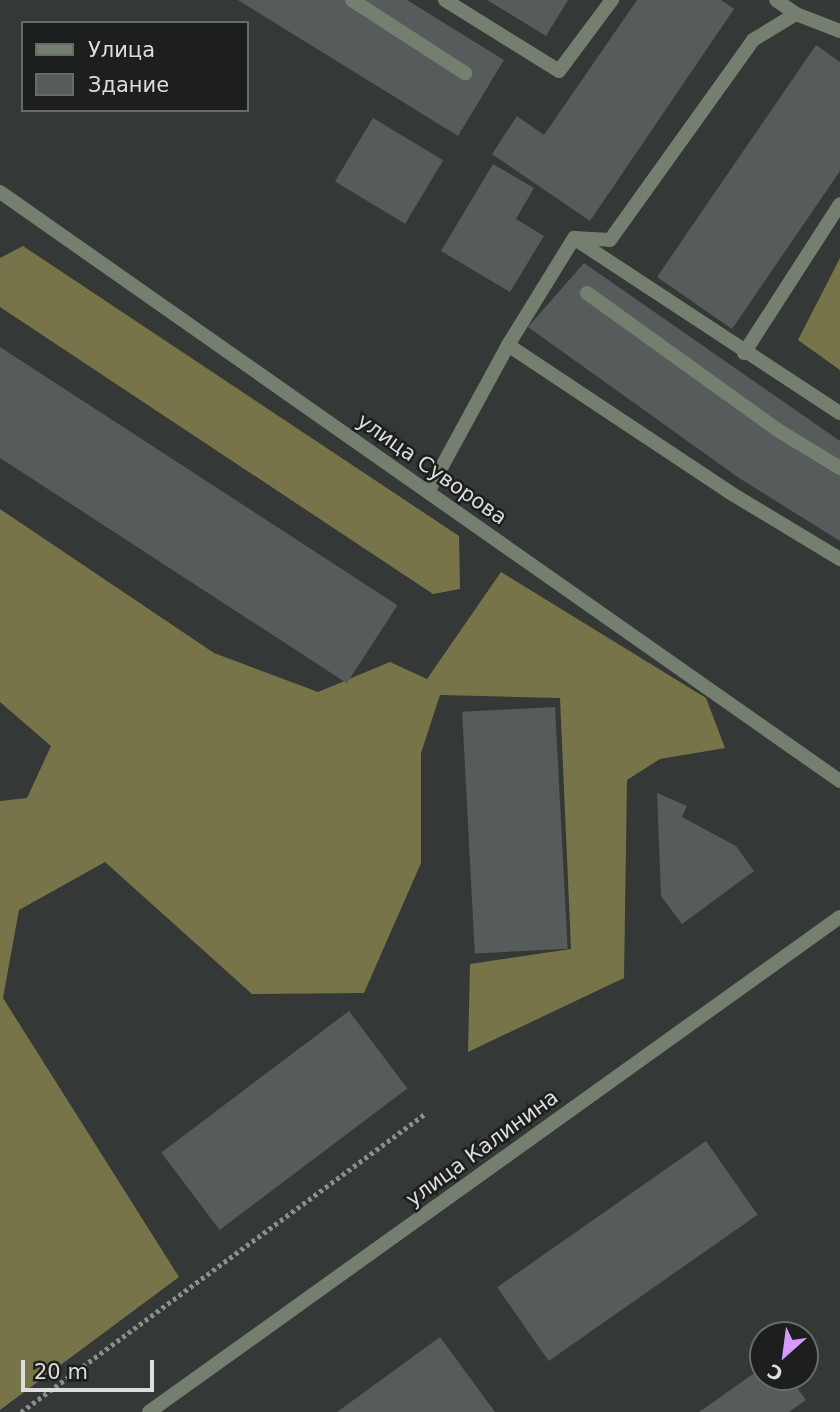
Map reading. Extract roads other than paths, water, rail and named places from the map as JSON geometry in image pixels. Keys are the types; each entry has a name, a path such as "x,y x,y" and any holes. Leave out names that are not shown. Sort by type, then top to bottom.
{"street":[{"path":"352,0 465,73"},
{"path":"445,0 559,71 612,0"},
{"path":"776,0 796,13 840,31"},
{"path":"574,238 610,240 753,40 796,13"},
{"name":"улица Суворова","path":"0,192 840,781"},
{"path":"744,353 840,204"},
{"path":"428,492 508,345 574,238"},
{"path":"574,238 744,353 840,414"},
{"path":"587,293 776,429 840,468"},
{"path":"508,345 729,492 840,559"},
{"name":"улица Калинина","path":"149,1412 840,918"}]}
